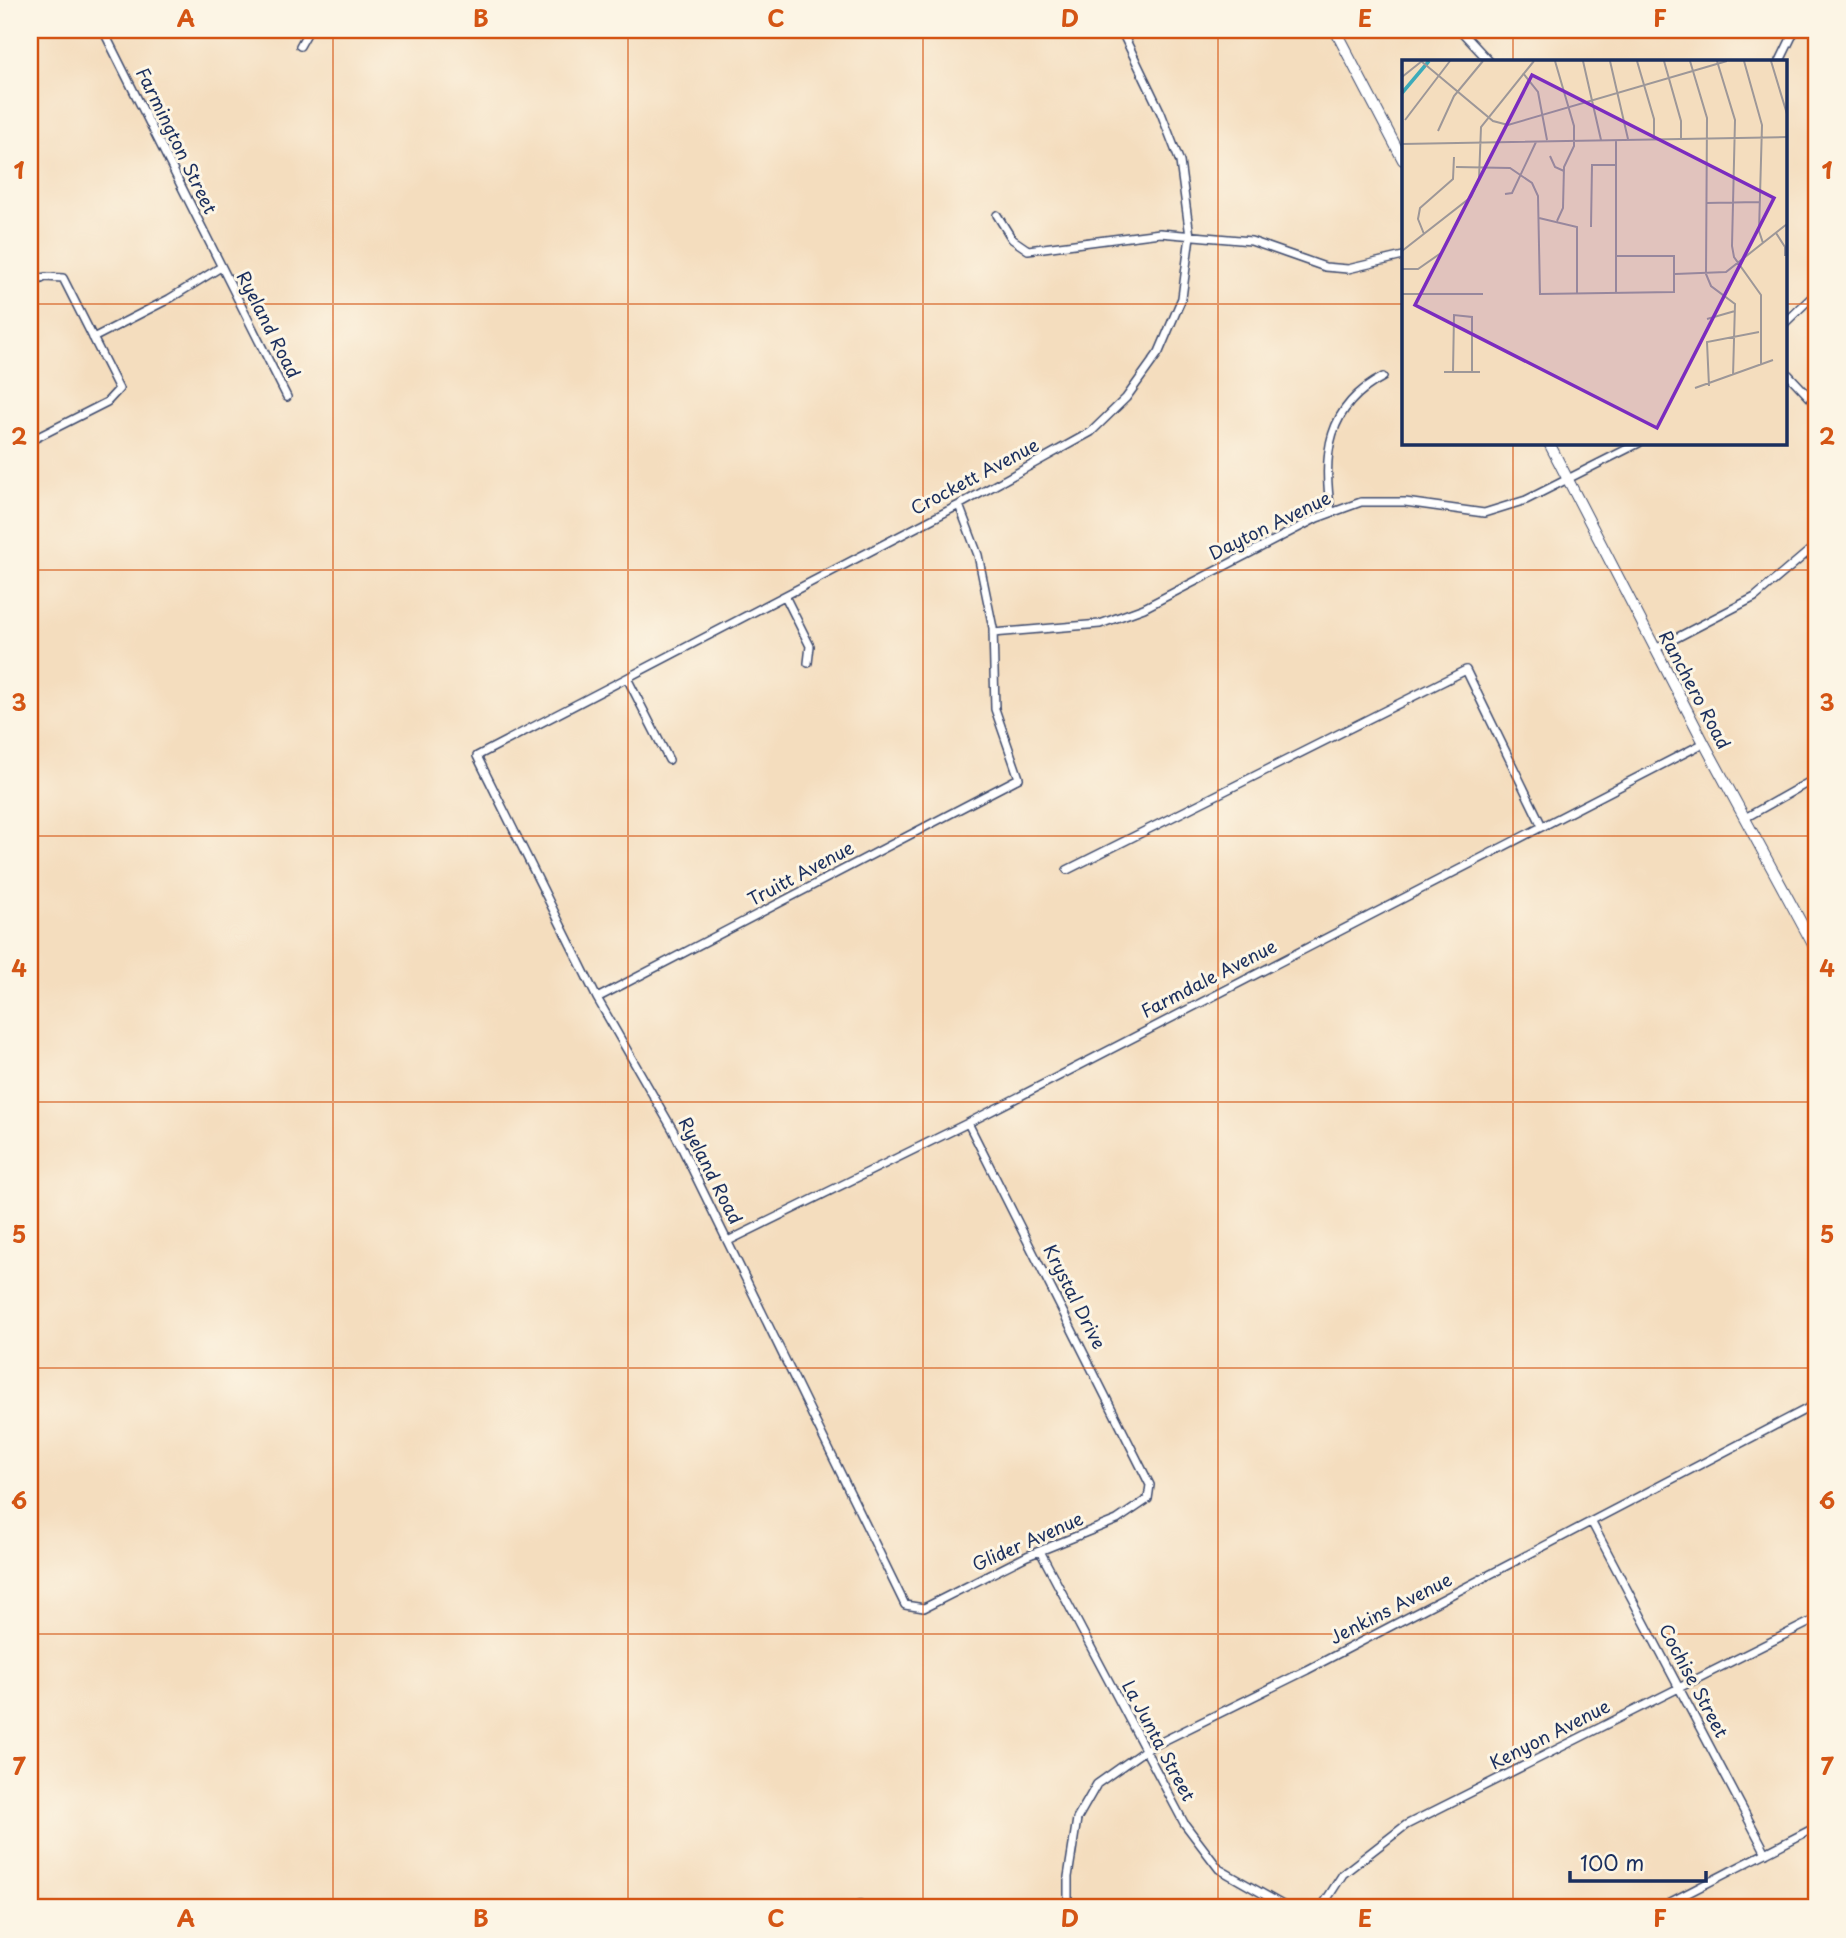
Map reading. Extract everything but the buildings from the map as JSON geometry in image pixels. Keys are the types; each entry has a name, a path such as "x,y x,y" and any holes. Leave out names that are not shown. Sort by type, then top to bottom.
{"main road":[{"path":"1335,30 1402,158"},
{"name":"Ranchero Road","path":"1550,444 1704,743 1816,950"}],"street":[{"name":"Farmington Street","path":"103,30 221,267"},
{"path":"300,46 309,30"},
{"name":"Crockett Avenue","path":"477,756 959,505 1091,432 1126,398 1159,352 1182,298 1190,236 1180,162 1161,113 1121,30"},
{"path":"1460,30 1488,60"},
{"path":"1780,60 1795,30"},
{"path":"996,215 1012,239 1028,250 1148,234 1251,242 1325,267 1348,269 1402,256"},
{"path":"93,338 169,299 221,267"},
{"name":"Ryeland Road","path":"221,267 287,397"},
{"path":"30,285 46,277 63,278 120,390 107,402 30,441"},
{"path":"1786,322 1816,293"},
{"path":"1786,372 1816,404"},
{"path":"1331,512 1326,476 1329,443 1342,411 1362,388 1383,377"},
{"name":"Dayton Avenue","path":"993,633 1100,625 1144,608 1331,512 1361,502 1405,502 1483,513 1526,500 1637,444"},
{"path":"959,505 978,555 993,633"},
{"path":"1655,649 1755,597 1816,545"},
{"path":"785,596 810,646 807,663"},
{"name":"Truitt Avenue","path":"597,998 1019,778 995,709 993,633"},
{"path":"1067,870 1466,670 1542,826"},
{"path":"627,678 669,760"},
{"name":"Farmdale Avenue","path":"728,1241 968,1123 1704,743"},
{"name":"Ryeland Road","path":"477,756 597,998 673,1130 905,1605"},
{"path":"1745,818 1816,778"},
{"name":"Krystal Drive","path":"968,1123 1150,1485"},
{"name":"Jenkins Avenue","path":"1068,1908 1068,1877 1077,1819 1097,1784 1145,1750 1592,1523 1816,1404"},
{"name":"Glider Avenue","path":"905,1605 924,1608 1027,1556 1041,1553 1117,1520 1148,1499 1150,1485"},
{"name":"Cochise Street","path":"1592,1523 1766,1853"},
{"name":"La Junta Street","path":"1041,1553 1184,1823 1219,1869 1288,1908"},
{"name":"Kenyon Avenue","path":"1321,1908 1343,1874 1406,1825 1816,1619"},
{"path":"1660,1908 1816,1827"}]}
